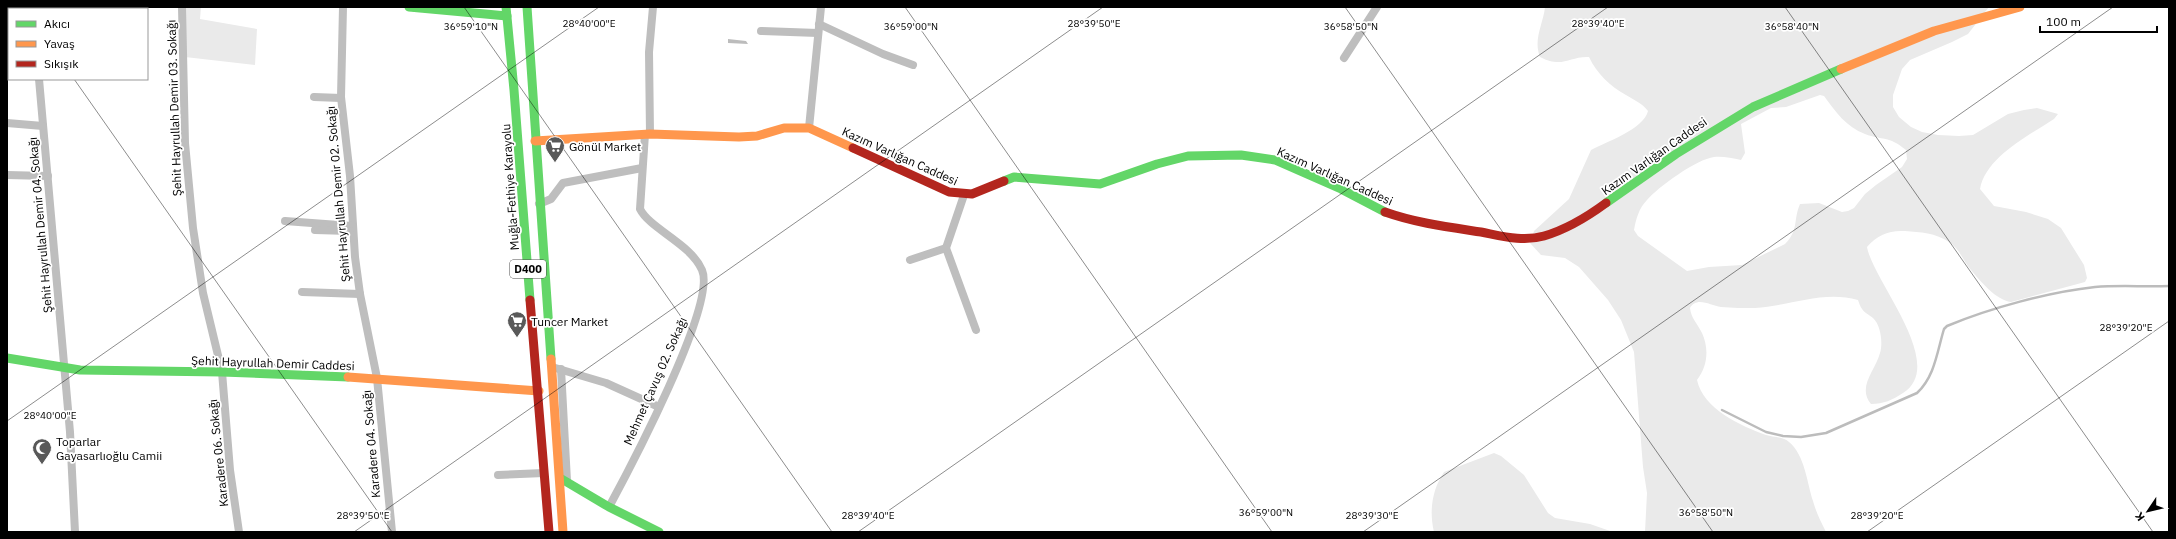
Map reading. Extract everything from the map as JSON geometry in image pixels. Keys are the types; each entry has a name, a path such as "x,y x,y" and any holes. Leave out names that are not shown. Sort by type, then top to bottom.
{"main road":[{"path":"409,7 502,11"},
{"name":"D400","path":"527,7 534,141 552,367 563,480 563,532"},
{"name":"Kazım Varlığan Caddesi","path":"534,141 647,134 739,137 757,136 784,128 809,128 949,192 964,195 981,191 1014,177 1100,184 1157,164 1188,156 1241,155 1275,160 1341,189 1378,210 1404,218 1433,226 1524,239 1533,238 1580,222 1676,154 1753,107 1891,47 1934,31 2020,7"},
{"name":"Muğla-Fethiye Karayolu","path":"502,11 519,138 532,339 539,391 548,532"},
{"name":"Şehit Hayrullah Demir Caddesi","path":"7,358 65,368 100,371 222,372 377,378 539,391"},
{"path":"563,480 609,507 659,532"}],"street":[{"name":"Şehit Hayrullah Demir 03. Sokağı","path":"182,7 185,143 192,221 203,293 222,372"},
{"name":"Şehit Hayrullah Demir 02. Sokağı","path":"343,7 341,98 350,176 352,228 360,294 377,378"},
{"path":"539,204 551,199 563,183 642,168 647,134 649,52 653,7"},
{"path":"809,128 821,7"},
{"path":"1344,58 1377,7"},
{"path":"819,24 883,54 913,65"},
{"path":"761,31 818,33"},
{"name":"Şehit Hayrullah Demir 04. Sokağı","path":"39,80 65,368 75,532"},
{"path":"314,97 341,98"},
{"path":"7,123 43,126"},
{"name":"Mehmet Çavuş 02. Sokağı","path":"609,507 659,407 686,348 697,317 704,279 703,271 682,246 642,213 640,202 642,168"},
{"path":"7,175 48,176"},
{"path":"964,195 946,248 976,330"},
{"path":"285,221 352,228"},
{"path":"315,230 352,228"},
{"path":"910,260 946,248"},
{"path":"302,292 360,294"},
{"path":"552,367 606,383 659,407"},
{"path":"561,369 563,480"},
{"name":"Karadere 06. Sokağı","path":"222,372 230,470 239,532"},
{"name":"Karadere 04. Sokağı","path":"377,378 392,532"},
{"path":"498,475 544,473"}],"shaded area":[{"path":"185,7 201,7 200,19 257,29 255,65 185,57"},
{"path":"1545,7 1989,7 1968,34 1910,60 1902,69 1893,95 1893,107 1899,117 1911,127 1922,132 1938,135 1959,136 1973,135 2008,114 2024,110 2037,108 2058,114 2054,119 2021,140 1999,157 1990,167 1980,189 1994,206 2026,212 2048,219 2061,228 2084,265 2087,278 2085,282 2011,302 2005,301 1989,290 1979,280 1956,248 1944,239 1928,234 1905,231 1894,231 1879,236 1867,247 1872,262 1904,322 1913,343 1917,363 1915,380 1903,393 1888,401 1876,404 1871,404 1867,398 1866,385 1878,360 1881,335 1876,321 1862,309 1858,300 1845,297 1819,298 1755,308 1721,307 1703,302 1692,305 1690,308 1693,318 1702,333 1706,345 1705,363 1701,375 1697,380 1701,390 1707,400 1724,415 1746,427 1789,442 1799,454 1805,470 1814,505 1826,532 1645,532 1647,493 1643,467 1634,352 1621,320 1608,300 1579,267 1565,258 1541,255 1530,243 1534,231 1569,199 1591,150 1615,139 1640,124 1648,111 1641,104 1609,84 1596,69 1589,57 1555,62 1540,57 1538,50 1538,38","holes":["1820,95 1824,96 1842,118 1858,131 1871,136 1890,140 1906,150 1907,159 1902,167 1865,194 1854,208 1842,212 1819,203 1800,204 1794,229 1785,244 1742,265 1709,267 1687,271 1638,236 1634,230 1640,210 1644,203 1669,181 1688,168 1707,159 1720,157 1741,160 1745,153 1741,124 1771,108 1786,107"]},
{"path":"728,39 746,41 748,44 728,43"},
{"path":"1494,453 1501,456 1524,475 1548,513 1555,518 1590,524 1613,532 1434,532 1432,509 1434,493 1444,472"}],"waterway":[{"path":"1722,410 1766,432 1783,436 1801,437 1826,433 1917,393 1928,379 1932,371 1944,329 1947,326 2001,307 2077,289 2104,286 2169,286"}],"traffic: fast":[{"path":"409,7 507,16"},
{"path":"506,7 530,300"},
{"path":"527,7 551,359"},
{"path":"1606,203 1676,154 1753,107 1841,69"},
{"path":"1004,181 1014,177 1100,184 1157,164 1188,156 1241,155 1275,160 1341,189 1385,212"},
{"path":"7,358 80,370 222,372 348,377"},
{"path":"560,478 609,507 659,532"}],"traffic: slow":[{"path":"1841,69 1934,31 2020,7"},
{"path":"535,141 650,134 739,137 757,136 784,128 809,128 853,148"},
{"path":"551,359 563,532"},
{"path":"348,377 539,391"}],"traffic: jam":[{"path":"853,148 949,192 972,194 1004,181"},
{"path":"1385,212 1408,219 1505,237 1536,238 1561,230 1584,218 1606,203"},
{"path":"530,300 549,532"}],"place":[{"name":"Gönül Market","path":"555,163"},
{"name":"Tuncer Market","path":"517,338"},
{"name":"Toparlar Gayasarlıoğlu Camii","path":"42,465"}]}
